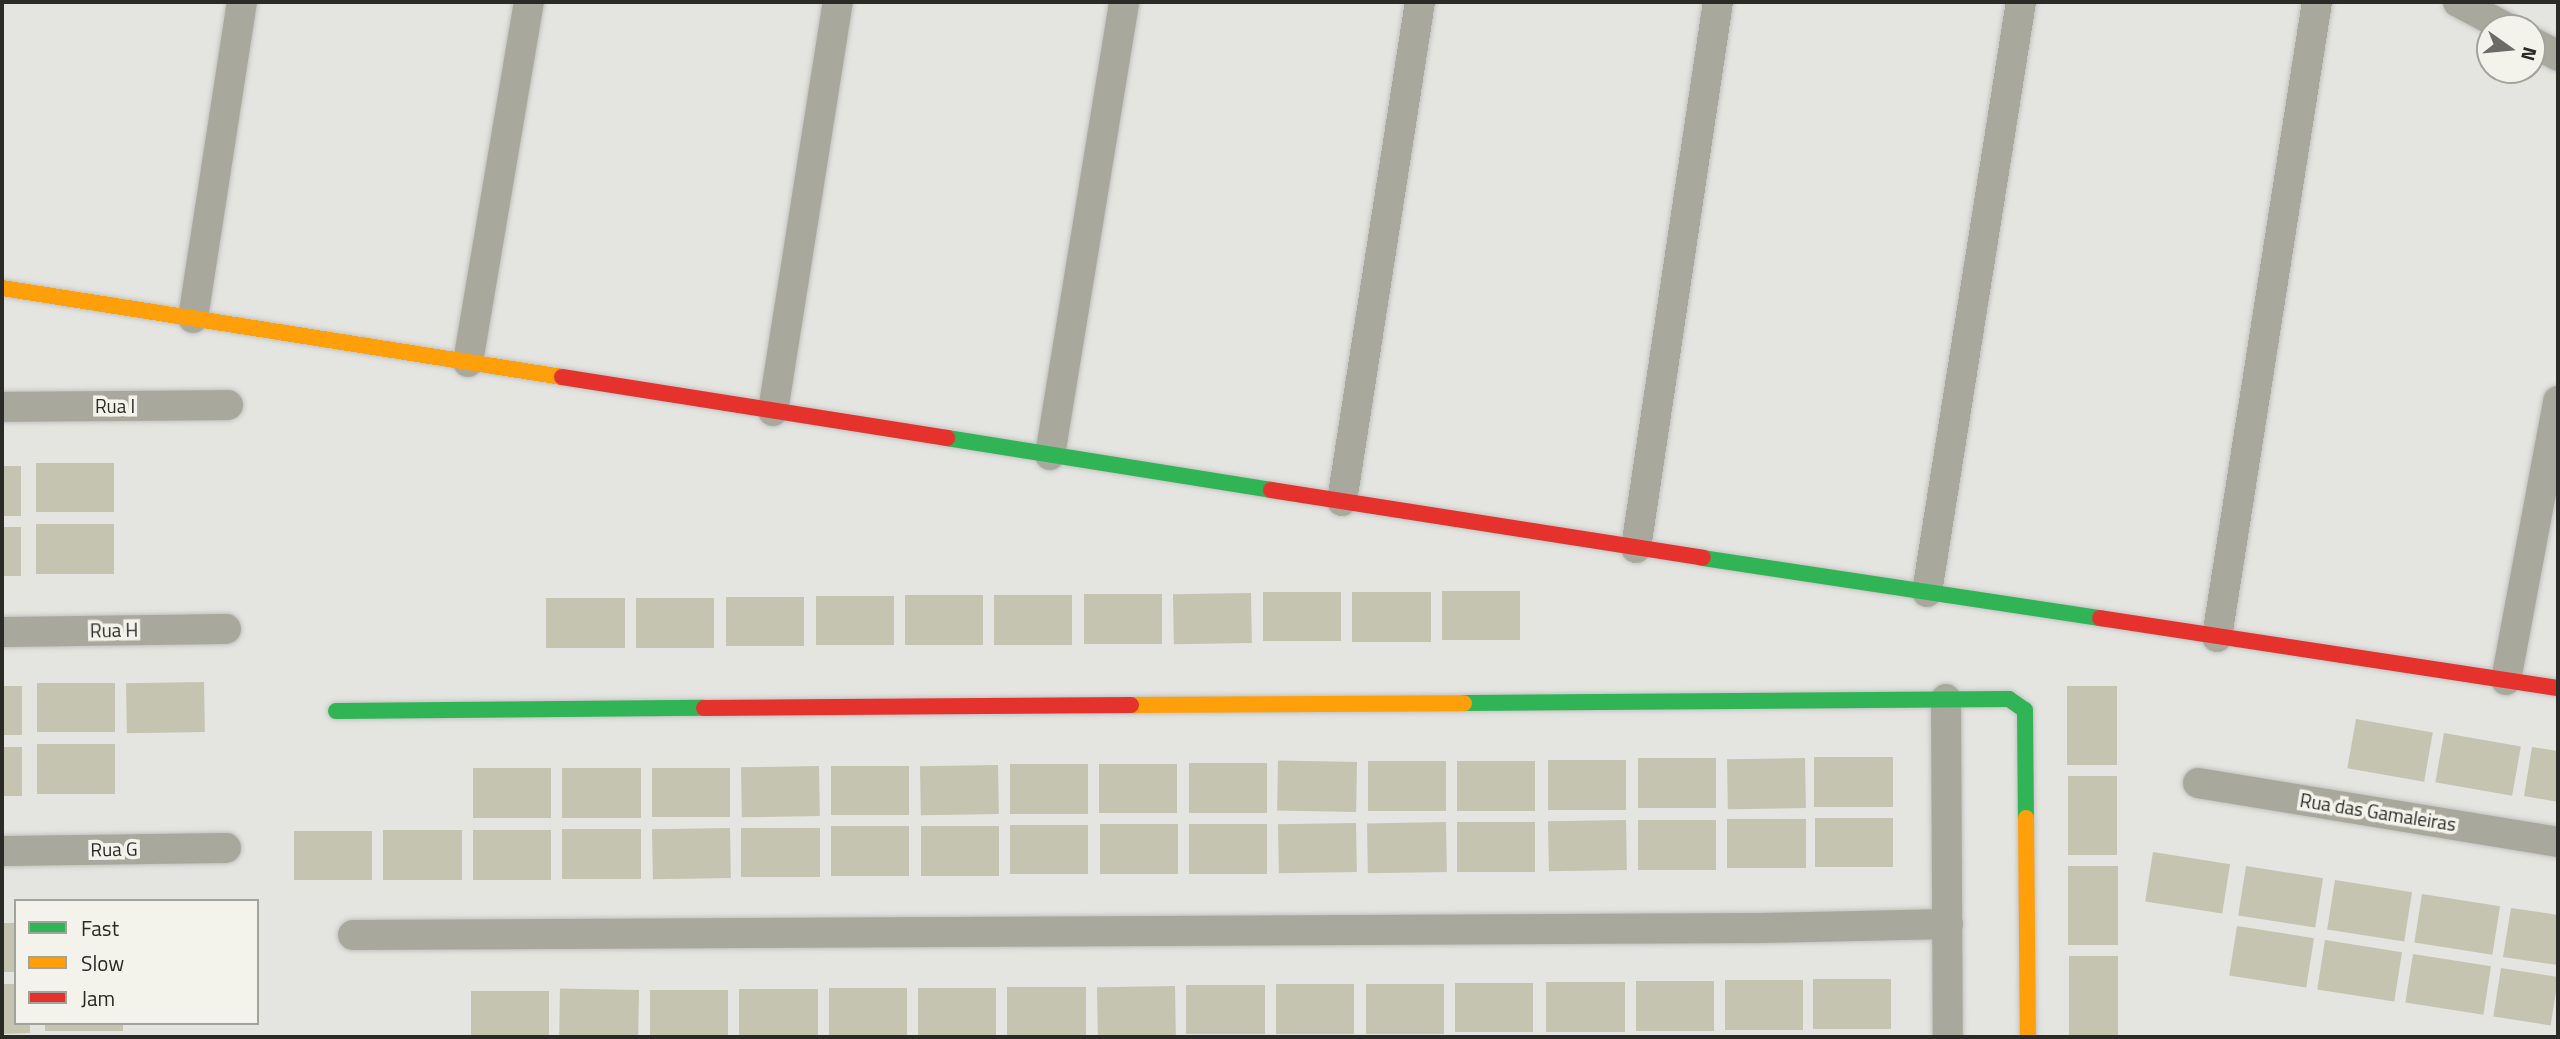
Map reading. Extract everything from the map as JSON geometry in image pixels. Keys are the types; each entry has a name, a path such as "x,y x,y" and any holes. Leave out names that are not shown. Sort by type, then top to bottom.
{"street":[{"path":"193,318 242,2"},
{"path":"468,362 528,2"},
{"path":"773,411 838,2"},
{"path":"1050,455 1124,2"},
{"path":"1342,501 1420,2"},
{"path":"1636,548 1718,2"},
{"path":"1927,592 2021,2"},
{"path":"2217,637 2318,2"},
{"path":"2458,2 2481,14"},
{"path":"2,288 1636,548 2558,688"},
{"path":"2505,680 2558,401"},
{"name":"Rua I","path":"2,407 228,405"},
{"name":"Rua H","path":"2,632 226,629"},
{"path":"1947,699 1948,1037"},
{"path":"336,711 2009,699 2025,710 2028,1037"},
{"name":"Rua das Gamaleiras","path":"2198,783 2558,842"},
{"name":"Rua G","path":"2,851 226,848"},
{"path":"353,935 1746,928 1948,924"}],"building":[{"path":"36,463 114,463 114,512 36,512"},
{"path":"2,466 21,466 21,516 2,516"},
{"path":"36,524 114,524 114,574 36,574"},
{"path":"2,527 21,527 21,576 2,576"},
{"path":"1442,591 1520,591 1520,640 1442,640"},
{"path":"1263,592 1341,592 1341,641 1263,641"},
{"path":"1352,592 1431,592 1431,642 1352,642"},
{"path":"1251,593 1252,643 1174,644 1173,594"},
{"path":"1084,594 1162,594 1162,644 1084,644"},
{"path":"905,595 983,595 983,645 905,645"},
{"path":"994,595 1072,595 1072,645 994,645"},
{"path":"816,596 894,596 894,645 816,645"},
{"path":"726,597 804,597 804,646 726,646"},
{"path":"546,598 625,598 625,648 546,648"},
{"path":"636,598 714,598 714,648 636,648"},
{"path":"204,682 205,732 127,733 126,683"},
{"path":"37,683 115,683 115,732 37,732"},
{"path":"2,686 22,686 22,735 2,735"},
{"path":"2067,686 2117,686 2117,765 2067,765"},
{"path":"2356,719 2433,733 2424,782 2347,768"},
{"path":"2444,733 2521,747 2512,796 2435,782"},
{"path":"37,744 115,744 115,794 37,794"},
{"path":"2,747 22,747 22,796 2,796"},
{"path":"2532,747 2558,751 2558,802 2524,796"},
{"path":"1814,757 1893,757 1893,807 1814,807"},
{"path":"1638,758 1716,758 1716,808 1638,808"},
{"path":"1805,758 1806,808 1728,809 1727,759"},
{"path":"1548,760 1626,760 1626,810 1548,810"},
{"path":"1278,761 1357,762 1356,812 1277,811"},
{"path":"1368,761 1446,761 1446,811 1368,811"},
{"path":"1457,761 1535,761 1535,811 1457,811"},
{"path":"1189,763 1267,763 1267,813 1189,813"},
{"path":"1010,764 1088,764 1088,814 1010,814"},
{"path":"1099,764 1177,764 1177,813 1099,813"},
{"path":"998,765 999,814 921,815 920,766"},
{"path":"819,766 820,816 742,817 741,767"},
{"path":"831,766 909,766 909,815 831,815"},
{"path":"473,768 551,768 551,818 473,818"},
{"path":"562,768 641,768 641,818 562,818"},
{"path":"652,768 730,768 730,817 652,817"},
{"path":"2068,776 2117,776 2117,855 2068,855"},
{"path":"1815,818 1893,818 1893,867 1815,867"},
{"path":"1727,819 1806,819 1806,868 1727,868"},
{"path":"1626,820 1627,870 1549,871 1548,821"},
{"path":"1638,820 1716,820 1716,870 1638,870"},
{"path":"1446,822 1447,872 1368,873 1367,823"},
{"path":"1457,822 1535,822 1535,872 1457,872"},
{"path":"1356,823 1357,872 1279,873 1278,824"},
{"path":"1100,824 1178,824 1178,874 1100,874"},
{"path":"1189,824 1267,824 1267,874 1189,874"},
{"path":"1010,825 1088,825 1088,874 1010,874"},
{"path":"831,826 909,826 909,876 831,876"},
{"path":"921,826 999,826 999,876 921,876"},
{"path":"730,828 731,878 653,879 652,829"},
{"path":"741,828 820,828 820,877 741,877"},
{"path":"562,829 641,829 641,879 562,879"},
{"path":"383,830 462,830 462,880 383,880"},
{"path":"473,830 551,830 551,880 473,880"},
{"path":"294,831 372,831 372,880 294,880"},
{"path":"2153,852 2230,864 2222,914 2145,901"},
{"path":"2068,866 2118,866 2118,945 2068,945"},
{"path":"2246,866 2323,878 2315,928 2238,915"},
{"path":"2335,880 2412,892 2404,942 2327,929"},
{"path":"2422,894 2500,906 2492,955 2414,942"},
{"path":"2511,908 2558,915 2558,965 2503,957"},
{"path":"2,923 14,923 14,972 2,972"},
{"path":"2237,926 2314,938 2306,988 2229,975"},
{"path":"2325,940 2402,952 2394,1002 2317,989"},
{"path":"2413,954 2491,966 2483,1015 2405,1002"},
{"path":"2069,956 2118,956 2118,1035 2069,1035"},
{"path":"2501,968 2558,977 2551,1025 2493,1016"},
{"path":"1813,979 1891,979 1891,1029 1813,1029"},
{"path":"1725,980 1803,980 1803,1030 1725,1030"},
{"path":"1636,981 1714,981 1714,1031 1636,1031"},
{"path":"1546,982 1625,982 1625,1032 1546,1032"},
{"path":"1455,983 1533,983 1533,1032 1455,1032"},
{"path":"2,984 14,984 14,1025 30,1025 30,1033 2,1034"},
{"path":"1276,984 1354,984 1354,1034 1276,1034"},
{"path":"1366,984 1444,984 1444,1034 1366,1034"},
{"path":"1186,985 1265,985 1265,1034 1186,1034"},
{"path":"1175,986 1176,1036 1098,1037 1097,987"},
{"path":"1007,987 1086,987 1086,1036 1007,1036"},
{"path":"829,988 907,988 907,1037 829,1037"},
{"path":"918,988 996,988 996,1037 918,1037"},
{"path":"560,989 639,990 638,1037 559,1036"},
{"path":"739,989 818,989 818,1037 739,1037"},
{"path":"650,990 728,990 728,1037 650,1037"},
{"path":"471,991 549,991 549,1037 471,1037"},
{"path":"45,1025 123,1025 123,1031 45,1031"}],"traffic: fast":[{"path":"947,438 1271,490"},
{"path":"1703,558 2100,618"},
{"path":"1464,703 2009,699 2025,710 2026,818"},
{"path":"336,711 704,708"}],"traffic: slow":[{"path":"2,288 562,377"},
{"path":"1131,705 1464,703"},
{"path":"2026,818 2028,1037"}],"traffic: jam":[{"path":"562,377 947,438"},
{"path":"1271,490 1703,558"},
{"path":"2100,618 2558,688"},
{"path":"704,708 1131,705"}]}
